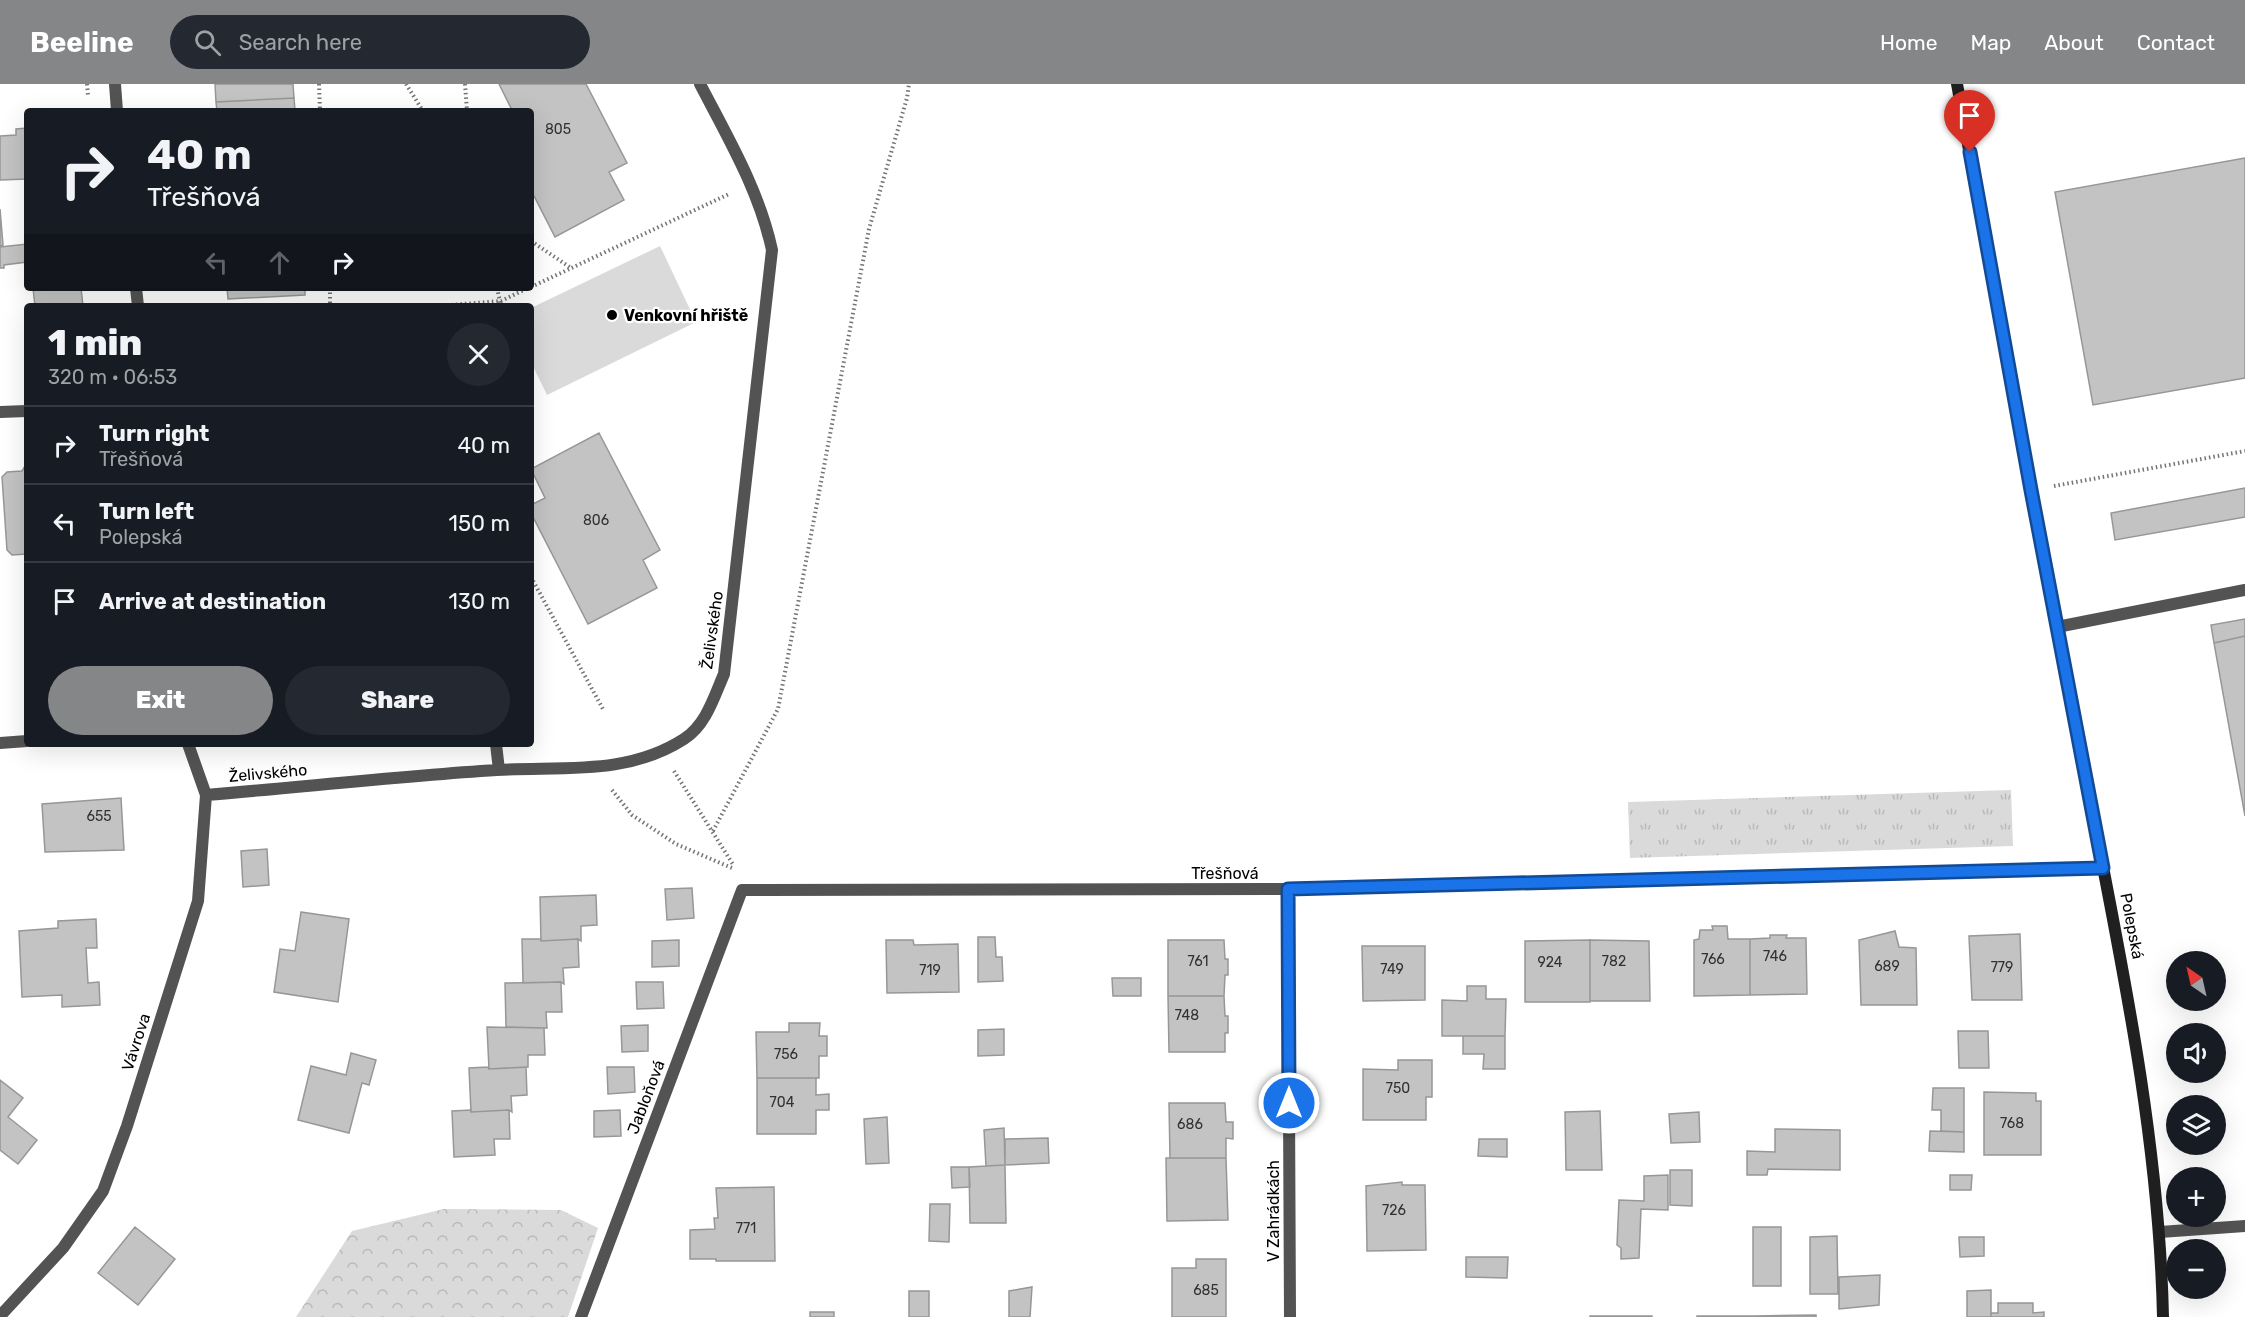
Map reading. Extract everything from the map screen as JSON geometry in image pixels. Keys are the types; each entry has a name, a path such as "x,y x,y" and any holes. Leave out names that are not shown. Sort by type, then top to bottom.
{"main road":[{"name":"Polepská","path":"1957,84 2031,490 2103,868 2121,950 2143,1090 2160,1232 2163,1317"}],"street":[{"path":"115,84 117,108"},
{"name":"Želivského","path":"206,795 499,770 594,768 638,761 686,738 706,715 724,674 772,250 766,222 752,184 700,84"},
{"path":"0,412 24,411"},
{"path":"2057,627 2245,590"},
{"path":"0,743 24,741"},
{"name":"Vávrova","path":"0,1316 63,1248 103,1191 127,1126 198,901 206,795 189,747"},
{"path":"496,747 499,770"},
{"name":"Třešňová","path":"742,890 1288,889 2103,868"},
{"name":"V Zahrádkách","path":"1288,889 1290,1317"},
{"name":"Jabloňová","path":"580,1317 742,890"},
{"path":"2160,1232 2245,1226"}],"path":[{"path":"319,84 320,108"},
{"path":"406,84 421,108"},
{"path":"465,84 467,108"},
{"path":"713,831 778,709 869,229 909,84"},
{"path":"534,285 752,184"},
{"path":"534,243 571,268"},
{"path":"501,303 523,291"},
{"path":"2031,490 2245,451"},
{"path":"534,583 604,711"},
{"path":"594,768 632,814 676,844 735,869 662,751"}],"green space":[{"name":"Venkovní hřiště","path":"660,246 696,322 547,395 534,368 534,307"},
{"path":"2011,790 2013,846 1630,858 1628,802"},
{"path":"444,1209 561,1210 598,1228 568,1317 296,1317 352,1231"}],"building":[{"path":"215,84 293,84 294,98 216,102"},
{"path":"499,84 586,84 627,163 609,172 624,200 555,237 534,196 534,108 511,108"},
{"path":"294,98 295,108 217,108 216,102"},
{"path":"24,128 24,179 0,180 0,136 16,135 16,129"},
{"path":"2245,158 2245,378 2093,405 2055,192"},
{"path":"0,209 3,245 0,246"},
{"path":"24,244 24,262 4,265 4,268 0,268 0,247"},
{"path":"33,291 81,291 83,303 35,303"},
{"path":"227,291 305,291 305,295 228,299"},
{"path":"599,433 660,550 643,560 657,588 588,624 534,519 534,504 545,498 534,475 534,467"},
{"path":"24,468 24,554 12,555 7,550 2,477 7,472 22,471"},
{"path":"2245,488 2245,517 2115,540 2111,513"},
{"path":"2245,619 2245,636 2214,643 2211,625"},
{"path":"2245,636 2245,816 2214,643"},
{"path":"121,798 124,850 45,852 42,804"},
{"path":"267,849 269,885 243,887 241,851"},
{"path":"692,888 694,918 667,920 665,889"},
{"path":"596,895 597,925 581,926 581,941 578,939 541,941 540,897"},
{"path":"301,912 349,919 338,1002 274,992 280,949 295,951"},
{"path":"96,919 97,948 86,948 88,983 99,982 100,1005 62,1007 62,995 22,997 19,931 58,928 58,921"},
{"path":"1712,926 1727,926 1728,939 1750,939 1750,995 1694,996 1694,940 1699,939 1700,930 1713,930"},
{"path":"1895,931 1899,947 1916,948 1917,1005 1861,1005 1859,940"},
{"path":"2020,934 2022,1000 1972,1000 1969,936"},
{"path":"1770,935 1806,938 1807,994 1750,995 1750,939 1770,938"},
{"path":"978,937 995,937 996,957 1002,957 1003,981 978,982"},
{"path":"522,939 541,939 541,941 578,939 579,967 563,968 564,984 561,982 523,983"},
{"path":"679,940 679,966 652,967 652,941"},
{"path":"886,940 913,940 914,945 958,944 959,992 887,993"},
{"path":"1168,940 1224,940 1225,959 1228,959 1228,975 1225,975 1224,996 1168,996"},
{"path":"1590,940 1590,1002 1525,1002 1525,941"},
{"path":"1590,940 1649,941 1650,1001 1590,1001"},
{"path":"1362,946 1425,946 1425,1000 1363,1001"},
{"path":"1112,978 1141,978 1141,996 1113,996"},
{"path":"561,982 562,1012 546,1012 547,1028 506,1027 505,983"},
{"path":"636,982 663,982 664,1008 637,1009"},
{"path":"1467,986 1486,986 1486,999 1506,999 1505,1036 1442,1036 1442,1000 1467,1001"},
{"path":"1168,996 1224,996 1225,1016 1228,1016 1225,1052 1169,1052"},
{"path":"789,1023 820,1023 819,1036 827,1036 827,1056 819,1056 819,1078 757,1078 756,1032 789,1032"},
{"path":"648,1025 648,1051 622,1052 621,1026"},
{"path":"487,1027 544,1028 545,1055 528,1055 528,1067 489,1069"},
{"path":"1004,1029 1004,1055 978,1056 978,1030"},
{"path":"1958,1031 1988,1031 1989,1068 1959,1068"},
{"path":"1463,1036 1505,1036 1505,1069 1483,1069 1484,1054 1463,1054"},
{"path":"351,1053 376,1060 369,1085 362,1083 349,1133 298,1120 311,1066 346,1075"},
{"path":"1398,1060 1432,1060 1432,1097 1426,1097 1426,1120 1363,1120 1363,1069 1398,1070"},
{"path":"488,1067 489,1069 526,1067 527,1095 511,1096 512,1112 509,1110 471,1112 469,1068"},
{"path":"607,1067 634,1067 635,1092 608,1094"},
{"path":"757,1078 816,1078 816,1095 829,1094 829,1110 816,1110 816,1134 757,1134"},
{"path":"0,1080 23,1098 8,1117 37,1140 18,1164 0,1150"},
{"path":"1933,1088 1964,1088 1964,1132 1941,1131 1941,1110 1932,1110"},
{"path":"1984,1092 2036,1093 2036,1101 2041,1101 2041,1155 1984,1155"},
{"path":"1169,1103 1225,1103 1226,1122 1233,1122 1233,1139 1226,1138 1226,1158 1170,1158"},
{"path":"471,1110 471,1112 509,1110 510,1139 494,1139 495,1155 454,1157 452,1111"},
{"path":"620,1110 621,1136 594,1137 594,1111"},
{"path":"1600,1111 1602,1170 1566,1170 1565,1112"},
{"path":"1699,1112 1700,1142 1671,1143 1669,1114"},
{"path":"887,1117 889,1163 866,1164 864,1119"},
{"path":"1004,1128 1005,1165 986,1166 984,1130"},
{"path":"1775,1129 1840,1130 1840,1170 1768,1169 1767,1175 1747,1175 1747,1151 1775,1152"},
{"path":"1930,1131 1964,1132 1964,1152 1929,1151"},
{"path":"1048,1138 1049,1163 1005,1165 1005,1139"},
{"path":"1479,1139 1507,1139 1507,1157 1478,1156"},
{"path":"1166,1158 1226,1158 1228,1220 1167,1221"},
{"path":"1005,1165 1006,1223 970,1223 969,1167"},
{"path":"951,1167 969,1167 970,1187 952,1188"},
{"path":"1670,1170 1692,1170 1692,1206 1670,1205"},
{"path":"1668,1175 1668,1210 1641,1209 1639,1258 1621,1259 1621,1248 1617,1245 1619,1200 1644,1201 1644,1176"},
{"path":"1950,1175 1972,1175 1971,1190 1950,1190"},
{"path":"1402,1182 1402,1185 1425,1185 1426,1250 1367,1251 1366,1186"},
{"path":"774,1187 775,1261 690,1259 690,1230 715,1229 714,1218 718,1218 716,1188"},
{"path":"930,1204 950,1204 949,1242 929,1241"},
{"path":"135,1227 175,1259 138,1305 98,1273"},
{"path":"1753,1227 1781,1227 1781,1286 1753,1286"},
{"path":"1837,1236 1838,1294 1810,1294 1810,1237"},
{"path":"1959,1237 1984,1237 1984,1256 1960,1257"},
{"path":"1466,1257 1508,1257 1507,1278 1466,1277"},
{"path":"1196,1259 1226,1259 1226,1317 1172,1317 1172,1268 1196,1268"},
{"path":"1880,1275 1879,1305 1839,1309 1839,1277"},
{"path":"1032,1287 1030,1317 1009,1317 1009,1291"},
{"path":"1991,1290 1991,1317 1967,1317 1967,1291"},
{"path":"909,1291 929,1291 929,1317 909,1317"},
{"path":"1998,1303 2033,1303 2033,1313 2044,1312 2044,1317 1991,1317 1991,1313 1998,1313"},
{"path":"810,1312 834,1312 834,1317 810,1317"},
{"path":"1816,1315 1816,1317 1755,1317 1755,1316"},
{"path":"1652,1316 1652,1317 1590,1317"},
{"path":"1755,1316 1755,1317 1697,1317"}],"place":[{"name":"Venkovní hřiště","path":"612,315"}],"route":[{"path":"1289,1103 1288,889 2103,868 1970,152"}]}
